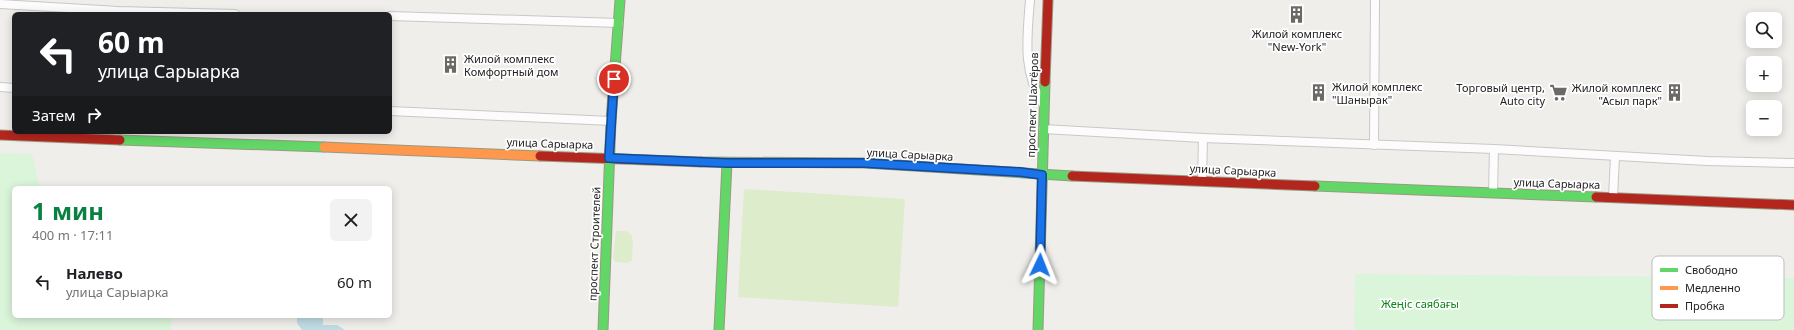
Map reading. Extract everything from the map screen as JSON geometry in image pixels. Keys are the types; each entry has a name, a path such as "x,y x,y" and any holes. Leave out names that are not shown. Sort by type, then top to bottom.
{"main road":[{"name":"проспект Строителей","path":"603,330 609,158 620,0"},
{"name":"проспект Шахтёров","path":"1038,330 1042,129 1048,0"},
{"name":"улица Сарыарка","path":"0,135 727,163 864,163 1020,172 1042,175 1202,180 1309,187 1794,205"},
{"path":"719,330 727,163"}],"street":[{"path":"1030,0 1026,58 1035,92 1044,106"},
{"path":"1374,145 1375,0"},
{"path":"0,4 118,12"},
{"path":"392,16 619,23"},
{"path":"0,87 12,88"},
{"path":"392,111 611,121"},
{"path":"1042,129 1203,138 1494,149 1615,156 1794,163"},
{"path":"1202,180 1203,138"},
{"path":"1493,193 1494,149"},
{"path":"1613,198 1615,156"}],"green space":[{"path":"0,153 32,154 40,186 12,186 12,318 172,318 171,330 0,330"},
{"path":"744,189 905,199 898,307 738,297"},
{"path":"616,231 626,231 631,234 633,241 632,261 627,263 616,262 613,259"},
{"name":"Жеңіс саябағы","path":"1355,274 1652,277 1652,320 1784,320 1784,278 1794,278 1794,330 1354,330"}],"water":[{"path":"297,318 323,318 323,325 337,325 345,330 302,330 297,323"}],"traffic: fast":[{"path":"603,330 611,121 620,0"},
{"path":"1038,330 1045,82"},
{"path":"120,140 324,147"},
{"path":"701,162 865,163 1072,176"},
{"path":"719,330 727,163"},
{"path":"1315,186 1596,197"}],"traffic: slow":[{"path":"324,147 540,156"}],"traffic: jam":[{"path":"1045,82 1048,0"},
{"path":"0,135 120,140"},
{"path":"540,156 701,162"},
{"path":"1072,176 1315,186"},
{"path":"1596,197 1794,205"}],"place":[{"name":"Жилой комплекс \"New-York\"","path":"1297,15"},
{"name":"Жилой комплекс Комфортный дом","path":"451,64"},
{"name":"Жилой комплекс \"Шанырак\"","path":"1319,92"},
{"name":"Торговый центр, Auto city","path":"1558,93"},
{"name":"Жилой комплекс \"Асыл парк\"","path":"1675,93"}],"route":[{"path":"614,79 609,158 727,163 841,162 1020,172 1042,175 1040,265"}]}
